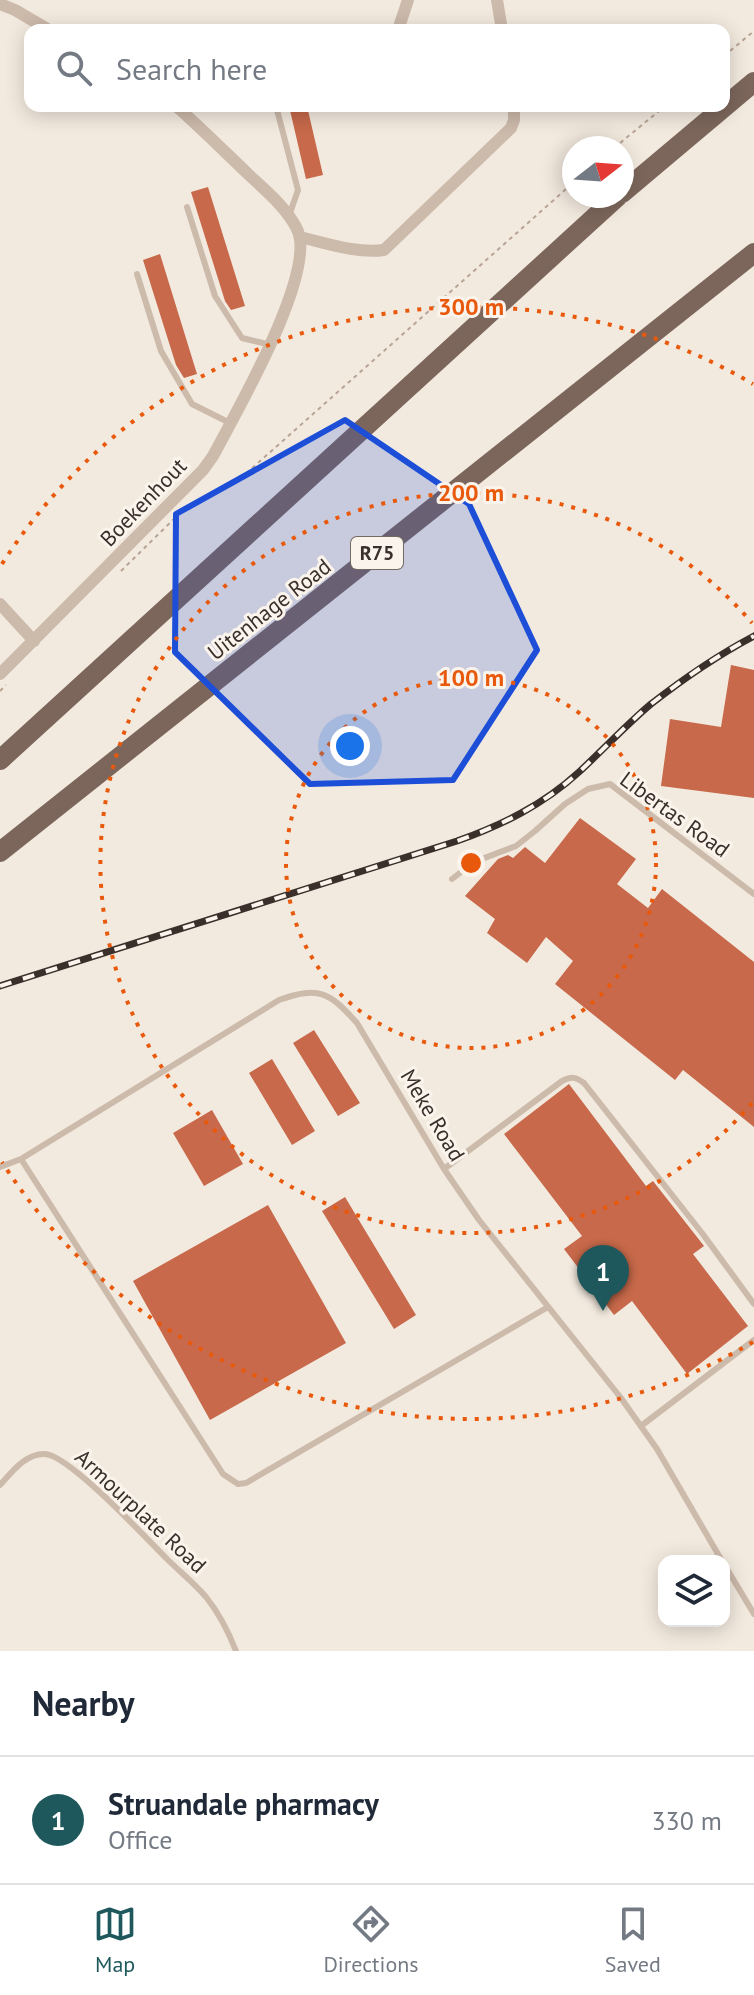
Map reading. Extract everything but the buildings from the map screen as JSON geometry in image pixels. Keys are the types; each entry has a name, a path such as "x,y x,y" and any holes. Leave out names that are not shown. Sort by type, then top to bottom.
{"main road":[{"path":"730,102 754,82"},
{"path":"634,182 718,112"},
{"path":"0,760 605,208"},
{"name":"Uitenhage Road","path":"0,852 754,253"}],"street":[{"path":"400,24 408,0"},
{"path":"497,0 501,24"},
{"path":"0,4 39,24"},
{"path":"182,112 274,198 289,216 300,237 373,251 384,250 511,128 514,112"},
{"name":"Boekenhout","path":"6,677 34,641 190,485 213,456 271,345 295,279 301,253 300,237"},
{"path":"0,604 34,641"}],"lane":[{"path":"278,112 298,190 289,216"},
{"path":"187,207 215,296 242,338 271,345"},
{"path":"137,274 161,351 192,404 230,423"},
{"name":"Libertas Road","path":"452,879 474,862 516,846 565,804 588,789 610,784 754,894"},
{"name":"Meke Road","path":"0,1167 21,1159 279,1000 302,993 321,993 338,1002 357,1023 444,1169 479,1220 657,1449 719,1555"},
{"path":"444,1169 562,1081 577,1078 702,1233 754,1304"},
{"path":"21,1159 223,1474 238,1484 246,1483 548,1307"},
{"path":"641,1426 754,1340"},
{"name":"Armourplate Road","path":"0,1485 32,1455 46,1453 58,1458 105,1498 207,1598 236,1651"},
{"name":"Meke Road","path":"730,1574 754,1614"}],"path":[{"path":"730,51 754,31"},
{"path":"629,136 658,112"},
{"path":"114,578 182,511 241,478 562,193"},
{"path":"0,691 6,677"}],"highlighted area":[{"path":"345,420 469,504 537,650 453,780 310,784 175,652 176,514"}],"railway":[{"path":"0,986 457,841 506,821 565,784 663,695 714,659 754,636"}],"place":[{"name":"Struandale pharmacy","path":"603,1311"}]}
